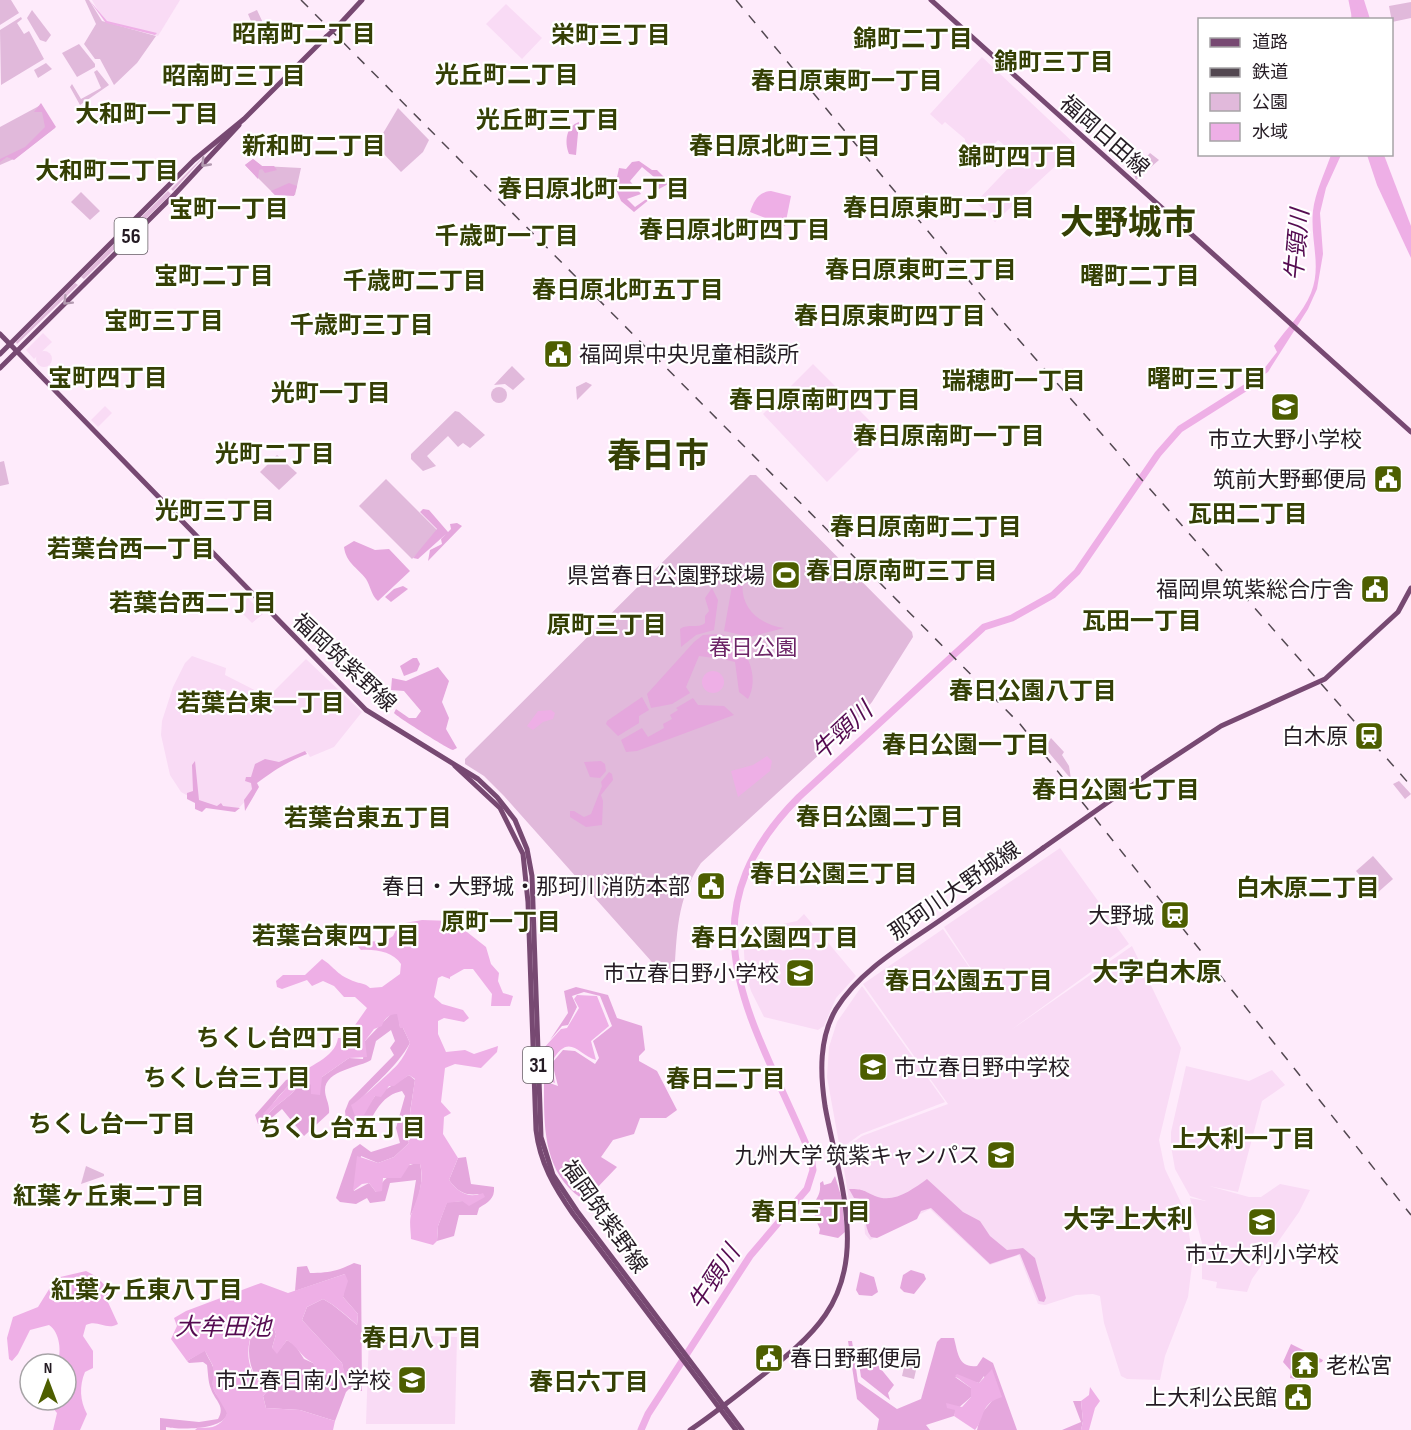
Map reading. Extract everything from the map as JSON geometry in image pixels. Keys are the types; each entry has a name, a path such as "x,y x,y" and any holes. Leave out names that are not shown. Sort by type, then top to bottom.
{"main road":[{"name":"56","path":"0,354 194,160 244,119 362,0"},
{"name":"福岡日田線","path":"931,0 1411,432"},
{"name":"56","path":"0,368 235,133 244,119"},
{"name":"福岡筑紫野線","path":"0,334 366,710 478,779 505,806 515,820 527,849 532,876 541,1137 547,1160 565,1194 690,1366 718,1409 736,1430"},
{"name":"那珂川大野城線","path":"690,1430 801,1346 815,1332 835,1299 846,1264 848,1228 829,1127 821,1068 826,1035 836,1009 861,978 893,953 1151,772 1227,723 1325,679 1398,612 1411,588"},
{"name":"福岡筑紫野線","path":"690,1366 742,1430"}],"shaded area":[{"path":"92,0 180,0 158,36 104,21"},
{"path":"506,4 542,38 522,59 486,24"},
{"path":"982,57 1077,146 995,222 976,202 1019,157 998,140 979,161 966,149 965,139 945,122 942,125 930,114"},
{"path":"41,103 56,127 14,160 7,157 0,162 0,159 25,147 45,127 42,112 34,112"},
{"path":"579,122 576,155 569,154 567,135 571,127"},
{"path":"253,159 262,166 274,166 277,170 265,173 262,169 259,170 258,179 245,165"},
{"path":"639,161 652,170 657,170 670,183 659,189 657,187 660,182 642,167 630,181 641,194 627,199 635,207 650,199 634,212 621,201 615,187 619,168 626,169 632,162"},
{"path":"289,183 297,186 294,196 275,195 271,191"},
{"path":"43,333 52,342 34,359 26,350"},
{"path":"44,351 52,359 44,367 36,359"},
{"path":"813,364 879,430 827,482 763,414"},
{"path":"105,406 112,413 98,427 91,420"},
{"path":"423,509 429,510 448,532 451,529 450,524 457,523 462,526 428,561 430,550 442,544 441,539 446,534 418,559 413,558 437,529 420,512"},
{"path":"354,541 375,550 389,549 410,571 378,601 366,579 349,561 345,552 344,547"},
{"path":"740,576 743,580 744,598 752,613 766,623 784,628 750,637 724,631 732,586"},
{"path":"403,586 408,589 391,602 385,597 394,589"},
{"path":"712,588 718,600 714,630 696,635 681,647 680,629 705,623 705,616 709,611 705,598"},
{"path":"248,598 263,614 252,623 237,608"},
{"path":"717,634 714,658 699,656 686,687 690,693 672,704 651,708 647,694 694,642 703,635"},
{"path":"721,634 738,644 749,661 753,681 748,699 739,692 735,662 719,658"},
{"path":"192,656 226,668 225,675 268,697 306,659 362,712 334,747 310,757 307,752 277,764 255,783 254,792 237,810 206,806 181,792 170,775 161,735 162,721 173,687 185,663"},
{"path":"417,658 420,664 417,671 404,676 400,666"},
{"path":"438,667 449,681 442,702 449,718 446,729 457,748 453,750 394,713 396,709 409,718 416,718 421,711 404,691 391,690 392,678 406,681"},
{"path":"642,697 649,710 639,716 639,723 618,736 606,724 607,721"},
{"path":"693,698 698,705 724,706 734,715 637,751 626,752 621,740 642,728 648,737 664,728 663,724 672,719 670,715 678,710 676,708"},
{"path":"305,751 307,754 292,760 257,783 259,787 245,811 244,800 252,789 251,783 245,781 246,777 251,777 255,764 265,759 279,762"},
{"path":"195,761 199,800 217,806 221,803 223,806 240,808 235,812 206,808 202,812 195,809 195,803 187,799 187,793 193,791 192,765"},
{"path":"601,761 605,764 606,771 600,778 590,777 584,762"},
{"path":"609,772 613,780 601,795 602,825 586,827 570,817 570,811 584,817 591,814 602,786 601,782"},
{"name":"九州大学 筑紫キャンパス","path":"1060,848 1129,944 1011,1030 1132,946 1181,1048 1159,1140 1165,1169 1185,1211 1193,1257 1188,1297 1165,1356 1160,1380 1127,1379 1121,1376 1104,1323 1100,1296 1076,1295 1045,1305 1038,1304 1019,1255 990,1265 930,1209 870,1240 865,1234 863,1207 858,1201 849,1200 841,1151 862,1136 948,1104 863,984 943,929 989,996 944,927"},
{"name":"市立春日野小学校","path":"804,914 856,976 836,998 824,1026 818,1030 764,1017 751,991 745,971 743,932 797,921"},
{"name":"市立春日野中学校","path":"862,986 945,1102 861,1134 840,1149 827,1077 829,1047 837,1022"},
{"path":"576,987 608,995 617,1018 642,1026 645,1050 639,1056 639,1061 657,1071 677,1110 666,1118 640,1118 634,1134 613,1140 601,1157 617,1167 594,1191 581,1198 568,1187 552,1160 545,1130 544,1081 558,1086 552,1063 563,1050 575,1051 595,1064 599,1058 593,1041 612,1026 600,996 584,992 572,996 577,1007 568,1025 562,1026 550,1040 568,1013 564,991"},
{"path":"391,1014 398,1014 400,1027 403,1028 410,1043 392,1068 357,1103 370,1103 375,1096 409,1075 415,1080 410,1112 412,1126 405,1132 409,1143 394,1157 378,1163 361,1156 354,1191 369,1183 376,1192 394,1172 420,1163 420,1191 410,1216 416,1180 390,1183 385,1201 370,1203 367,1198 356,1204 340,1202 336,1198 353,1149 360,1144 371,1152 400,1143 396,1128 405,1096 402,1091 385,1100 368,1125 359,1126 346,1120 345,1111 349,1101 394,1055 390,1048 395,1041 391,1030 376,1041 371,1060 344,1070 331,1078 325,1090 329,1113 304,1136 282,1109 268,1121 258,1124 255,1115 286,1080 296,1077 275,1101 267,1116 299,1085 312,1084 349,1058 363,1059 365,1041"},
{"path":"1186,1066 1249,1081 1272,1070 1285,1085 1262,1101 1238,1192 1209,1186 1249,1197 1261,1197 1280,1184 1310,1190 1299,1212 1252,1279 1247,1292 1216,1288 1217,1282 1202,1279 1202,1243 1190,1198 1206,1201 1190,1196 1175,1169 1171,1146 1171,1132"},
{"path":"466,1157 471,1184 494,1187 493,1194 490,1200 479,1208 477,1215 459,1215 454,1236 437,1241 438,1226 447,1202 463,1201 480,1194 462,1192 449,1180 458,1158"},
{"path":"835,1176 842,1199 845,1232 838,1238 819,1234 820,1229 814,1211 820,1183 823,1181 824,1185 831,1183"},
{"path":"927,1179 963,1212 980,1221 990,1236 1007,1250 1023,1248 1035,1258 1046,1298 1044,1302 1039,1301 1020,1254 990,1264 931,1208 921,1211 917,1219 877,1238 871,1237 860,1199 854,1198 849,1189 889,1198 903,1194"},
{"path":"354,1263 361,1265 362,1391 349,1389 346,1392 335,1421 300,1410 266,1408 263,1396 268,1391 256,1378 250,1362 249,1345 254,1328 264,1325 274,1328 276,1334 272,1348 280,1349 287,1340 295,1345 304,1359 313,1363 323,1374 345,1378 342,1363 302,1320 307,1307 323,1299 357,1325 358,1314 343,1297 345,1274 295,1291 297,1267 307,1266 310,1273 322,1273 338,1270"},
{"path":"911,1270 924,1274 926,1279 914,1294 904,1292 900,1288 903,1275"},
{"path":"860,1272 874,1277 878,1292 872,1296 859,1295 856,1290"},
{"name":"市立春日南小学校","path":"369,1334 457,1337 455,1424 366,1424"},
{"path":"941,1338 954,1338 958,1354 966,1365 977,1366 983,1357 993,1363 1017,1430 977,1430 981,1414 992,1401 984,1376 979,1383 955,1377 971,1388 971,1397 956,1410 954,1416 926,1425 930,1430 877,1430 879,1419 857,1399 848,1341 852,1341 858,1382 897,1409 921,1399 937,1342"},
{"path":"1291,1344 1323,1360 1314,1364 1307,1356 1301,1380 1290,1378 1291,1371 1283,1362"},
{"path":"863,1347 894,1385 888,1393 890,1400 861,1377 857,1350"},
{"path":"205,1350 213,1367 214,1390 224,1404 227,1414 224,1419 210,1426 166,1427 166,1430 160,1430 160,1418 199,1422 218,1419 221,1411 210,1386 207,1365 203,1362 189,1363 187,1361"},
{"path":"1073,1401 1081,1401 1083,1421 1081,1430 1062,1430 1081,1422"}],"green space":[{"path":"0,0 11,0 19,13 0,25"},
{"path":"85,0 89,0 102,21 156,36 137,63 114,85 100,59 95,59 84,44 96,24"},
{"path":"1411,2 1411,18 1393,22 1389,6"},
{"path":"32,10 51,35 46,42 40,40 27,18"},
{"path":"257,10 271,40 261,45 248,14"},
{"path":"21,17 22,19 17,23 24,34 29,31 44,59 1,85 0,30"},
{"path":"79,44 95,67 77,77 62,53"},
{"path":"46,63 52,69 38,78 34,70"},
{"path":"97,70 109,85 80,105 70,87 72,84 81,99 101,88 94,72"},
{"path":"39,106 55,128 16,158 0,165 0,127"},
{"path":"398,108 429,140 423,152 401,172 382,152 382,135"},
{"path":"210,150 173,191 171,189"},
{"path":"1150,153 1159,160 1136,180 1133,172"},
{"path":"253,159 262,166 301,168 295,195 275,195 245,165"},
{"path":"168,191 171,194 129,235 126,232"},
{"path":"81,192 100,211 90,220 71,202"},
{"path":"123,235 126,238 84,279 81,277"},
{"path":"75,283 78,285 17,344 16,342"},
{"path":"512,366 525,379 513,390 505,384 494,385"},
{"path":"586,382 592,385 577,400 576,387"},
{"path":"496,387 502,387 507,395 505,401 496,403 491,398 491,392"},
{"path":"455,411 485,435 470,448 463,443 458,447 448,436 427,456 436,466 423,471 411,459 411,454"},
{"path":"277,455 297,473 279,490 260,472"},
{"path":"4,461 9,484 0,486 0,462"},
{"name":"春日公園","path":"750,475 756,475 912,632 913,637 872,702 858,719 701,863 682,904 677,933 674,978 668,980 504,796 484,776 465,764 465,759"},
{"path":"386,479 439,532 412,559 359,506"},
{"path":"1051,738 1064,752 1062,755 1069,766 1071,779 1045,748"},
{"path":"1399,781 1411,794 1405,799 1393,784"},
{"path":"1373,856 1393,879 1376,894 1356,871"},
{"path":"86,1166 104,1174 104,1176 81,1184"},
{"path":"907,1354 919,1357 914,1379 902,1376"}],"water":[{"path":"89,0 107,21 157,33 155,35 106,23"},
{"path":"1354,0 1364,0 1370,18 1351,18"},
{"path":"1331,156 1341,156 1326,188 1320,213 1323,254 1317,289 1308,309 1268,372 1237,393 1260,374 1277,352 1274,346 1299,314 1311,293 1316,273 1313,211"},
{"path":"1367,156 1384,156 1411,226 1411,258 1377,185"},
{"path":"771,191 791,196 785,226 750,212 757,198"},
{"path":"713,671 721,674 724,682 721,690 713,693 705,690 702,682 705,674"},
{"path":"551,710 555,713 553,719 543,722 533,730 527,726 538,711"},
{"path":"767,756 772,761 770,771 738,797 731,771 753,765"},
{"path":"422,920 453,921 486,947 491,964 499,973 498,981 503,993 513,996 510,1006 491,1006 492,994 473,969 464,969 450,979 442,976 438,978 434,997 442,1004 463,1010 469,1018 464,1022 444,1018 438,1021 438,1034 446,1052 465,1050 474,1054 498,1046 497,1052 481,1068 455,1064 445,1068 441,1102 451,1113 444,1117 443,1134 458,1158 449,1180 456,1188 468,1195 483,1193 485,1197 469,1206 462,1201 447,1203 438,1226 437,1241 433,1245 411,1239 410,1218 421,1184 420,1164 410,1164 401,1178 383,1178 382,1191 376,1192 369,1183 362,1184 353,1191 357,1156 378,1163 394,1157 409,1143 405,1132 412,1125 410,1113 415,1079 409,1075 394,1086 389,1086 381,1097 375,1096 364,1115 355,1116 351,1105 395,1067 406,1051 410,1043 403,1028 400,1028 397,1014 388,1017 382,1026 374,1029 365,1041 367,1057 349,1058 322,1077 320,1095 311,1094 311,1084 299,1085 267,1116 263,1114 294,1079 332,1051 338,1038 346,1038 367,1008 355,997 344,997 334,986 323,981 312,986 307,980 282,989 277,987 276,981 283,975 305,975 322,959 349,979 370,988 382,987 400,974 401,964 384,952 361,950 352,940 384,942 393,936 399,924"},
{"path":"577,995 597,996 609,1026 591,1041 596,1060 568,1046 557,1053 551,1063 555,1083 545,1079 543,1049 561,1029 567,1028 579,1008 574,999"},
{"path":"86,1271 93,1275 109,1292 107,1300 118,1324 114,1326 94,1323 86,1325 83,1336 93,1351 93,1368 85,1372 83,1377 82,1399 87,1414 80,1430 53,1430 56,1412 78,1412 78,1352 60,1352 56,1332 49,1325 30,1330 18,1354 12,1361 9,1359 7,1338 13,1317 38,1307 56,1278"},
{"name":"大牟田池","path":"345,1274 348,1281 343,1297 358,1314 357,1325 323,1299 307,1307 302,1320 342,1363 346,1378 339,1380 332,1375 317,1375 313,1363 287,1340 277,1354 272,1348 276,1334 274,1328 264,1325 254,1328 248,1354 249,1363 256,1378 268,1392 263,1396 266,1408 300,1410 335,1421 333,1430 195,1430 198,1427 216,1426 223,1421 227,1413 213,1389 213,1366 205,1351 187,1361 171,1339 177,1326 174,1318 186,1311 261,1283 288,1293"},
{"path":"992,1369 1002,1397 986,1407 975,1430 954,1416 955,1410 947,1408 946,1403 962,1407 971,1397 971,1388 955,1376 957,1374 979,1383"},
{"path":"1090,1387 1100,1401 1095,1408 1089,1430 1081,1430 1083,1421 1081,1401 1089,1395"}],"waterway":[{"path":"1352,0 1356,18"},
{"name":"牛頸川","path":"641,1430 648,1414 750,1256 807,1189 813,1170 811,1156 751,1017 738,973 734,930 741,887 762,843 799,797 984,627 1012,618 1053,595 1077,572 1158,454 1180,429 1245,388"}],"railway":[{"path":"301,0 1020,724 1411,1215"},
{"path":"736,0 1005,324 1411,786"}],"place":[{"name":"福岡県中央児童相談所","path":"558,354"},
{"name":"市立大野小学校","path":"1285,407"},
{"name":"筑前大野郵便局","path":"1388,479"},
{"name":"県営春日公園野球場","path":"786,575"},
{"name":"福岡県筑紫総合庁舎","path":"1375,589"},
{"name":"白木原","path":"1369,736"},
{"name":"春日・大野城・那珂川消防本部","path":"711,886"},
{"name":"大野城","path":"1175,915"},
{"name":"市立春日野小学校","path":"800,973"},
{"name":"市立春日野中学校","path":"873,1067"},
{"name":"九州大学 筑紫キャンパス","path":"1001,1155"},
{"name":"市立大利小学校","path":"1262,1222"},
{"name":"春日野郵便局","path":"769,1358"},
{"name":"老松宮","path":"1305,1365"},
{"name":"市立春日南小学校","path":"412,1380"},
{"name":"上大利公民館","path":"1298,1397"}],"district":[{"name":"昭南町二丁目","path":"304,34"},
{"name":"栄町三丁目","path":"611,35"},
{"name":"錦町二丁目","path":"913,39"},
{"name":"錦町三丁目","path":"1054,62"},
{"name":"光丘町二丁目","path":"507,75"},
{"name":"昭南町三丁目","path":"234,76"},
{"name":"春日原東町一丁目","path":"847,81"},
{"name":"大和町一丁目","path":"147,114"},
{"name":"光丘町三丁目","path":"548,120"},
{"name":"新和町二丁目","path":"314,146"},
{"name":"春日原北町三丁目","path":"785,146"},
{"name":"錦町四丁目","path":"1018,157"},
{"name":"大和町二丁目","path":"107,171"},
{"name":"春日原北町一丁目","path":"594,189"},
{"name":"春日原東町二丁目","path":"939,208"},
{"name":"宝町一丁目","path":"229,209"},
{"name":"大野城市","path":"1128,222"},
{"name":"春日原北町四丁目","path":"735,230"},
{"name":"千歳町一丁目","path":"507,236"},
{"name":"春日原東町三丁目","path":"921,270"},
{"name":"宝町二丁目","path":"214,276"},
{"name":"曙町二丁目","path":"1140,276"},
{"name":"千歳町二丁目","path":"415,281"},
{"name":"春日原北町五丁目","path":"628,290"},
{"name":"春日原東町四丁目","path":"890,316"},
{"name":"宝町三丁目","path":"164,321"},
{"name":"千歳町三丁目","path":"362,325"},
{"name":"宝町四丁目","path":"108,378"},
{"name":"曙町三丁目","path":"1207,379"},
{"name":"瑞穂町一丁目","path":"1014,381"},
{"name":"光町一丁目","path":"331,393"},
{"name":"春日原南町四丁目","path":"825,400"},
{"name":"春日原南町一丁目","path":"949,436"},
{"name":"光町二丁目","path":"275,454"},
{"name":"春日市","path":"658,455"},
{"name":"光町三丁目","path":"215,511"},
{"name":"瓦田二丁目","path":"1248,514"},
{"name":"春日原南町二丁目","path":"926,527"},
{"name":"若葉台西一丁目","path":"131,549"},
{"name":"春日原南町三丁目","path":"902,571"},
{"name":"若葉台西二丁目","path":"193,603"},
{"name":"瓦田一丁目","path":"1142,621"},
{"name":"原町三丁目","path":"607,625"},
{"name":"春日公園八丁目","path":"1033,691"},
{"name":"若葉台東一丁目","path":"261,703"},
{"name":"春日公園一丁目","path":"966,745"},
{"name":"春日公園七丁目","path":"1116,790"},
{"name":"春日公園二丁目","path":"880,817"},
{"name":"若葉台東五丁目","path":"368,818"},
{"name":"春日公園三丁目","path":"834,874"},
{"name":"白木原二丁目","path":"1308,888"},
{"name":"原町一丁目","path":"501,922"},
{"name":"若葉台東四丁目","path":"336,936"},
{"name":"春日公園四丁目","path":"775,938"},
{"name":"大字白木原","path":"1157,972"},
{"name":"春日公園五丁目","path":"969,981"},
{"name":"ちくし台四丁目","path":"280,1038"},
{"name":"ちくし台三丁目","path":"227,1078"},
{"name":"春日二丁目","path":"726,1079"},
{"name":"ちくし台一丁目","path":"112,1124"},
{"name":"ちくし台五丁目","path":"342,1128"},
{"name":"上大利一丁目","path":"1244,1139"},
{"name":"紅葉ヶ丘東二丁目","path":"109,1196"},
{"name":"春日三丁目","path":"811,1212"},
{"name":"大字上大利","path":"1128,1219"},
{"name":"紅葉ヶ丘東八丁目","path":"147,1290"},
{"name":"春日八丁目","path":"422,1338"},
{"name":"春日六丁目","path":"589,1382"}]}
